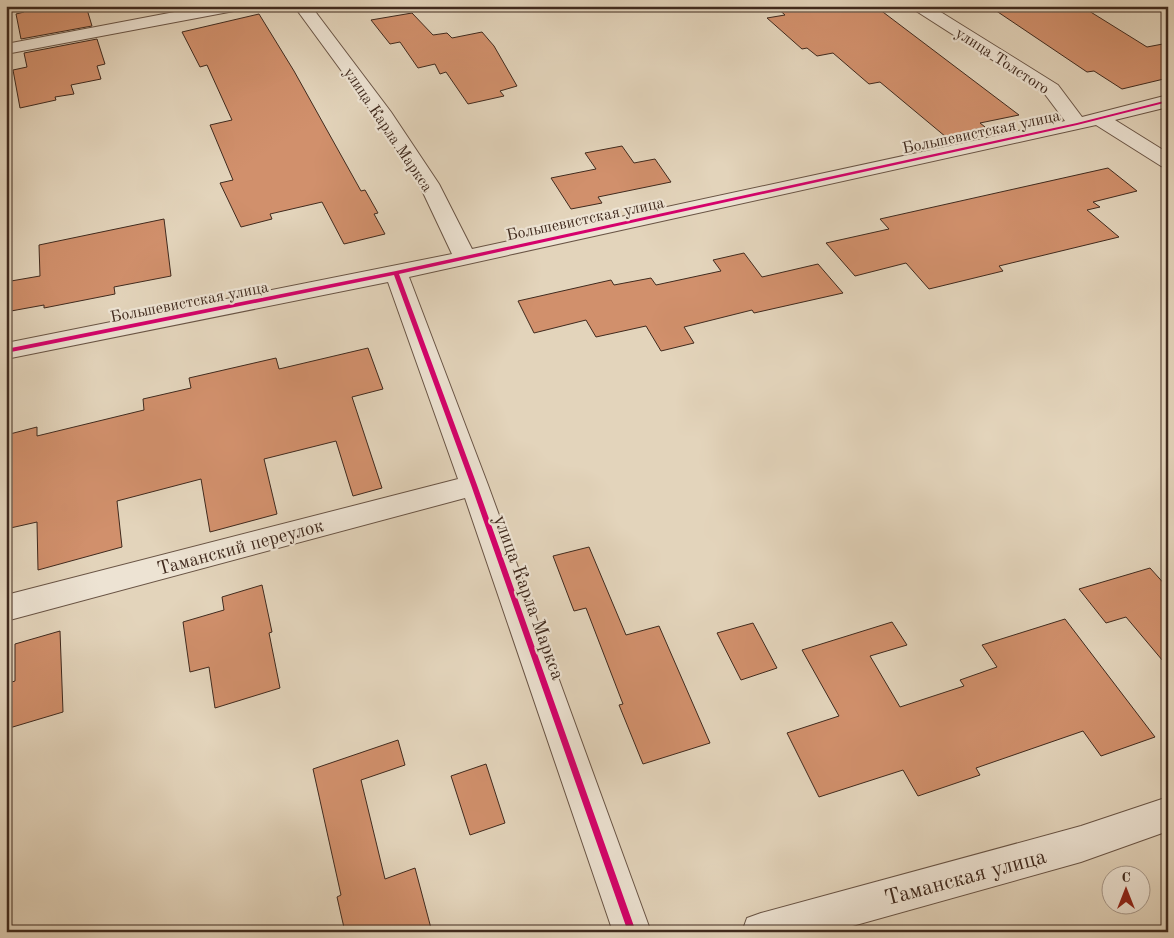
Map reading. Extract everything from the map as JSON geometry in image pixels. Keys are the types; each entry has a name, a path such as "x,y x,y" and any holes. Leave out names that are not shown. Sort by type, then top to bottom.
{"street":[{"path":"6,50 234,6"},
{"name":"улица Карла Маркса","path":"302,6 384,116 429,184 465,258"},
{"name":"улица Толстого","path":"919,6 1050,89 1077,124"},
{"name":"Большевистская улица","path":"6,351 396,273 1100,119 1168,101"},
{"path":"1100,119 1168,162"},
{"name":"улица Карла Маркса","path":"396,273 474,485 632,932"},
{"name":"Таманский переулок","path":"6,608 474,485"},
{"name":"Таманская улица","path":"761,932 1082,844 1168,814"}],"building":[{"path":"23,6 86,6 92,26 21,39 16,14 24,12"},
{"path":"775,6 875,6 1019,115 980,123 985,127 946,137 880,82 869,84 833,53 817,56 807,48 802,49 767,18 785,15"},
{"path":"989,6 1081,6 1147,47 1168,43 1168,78 1122,89 1094,71 1087,72"},
{"path":"412,13 433,35 447,33 452,38 482,32 494,46 517,86 500,91 504,96 468,104 446,72 440,74 435,64 418,68 400,42 390,44 371,20"},
{"path":"259,14 294,71 361,191 365,190 378,213 374,214 385,234 344,244 322,202 270,214 272,219 241,227 220,183 233,180 210,125 232,120 207,65 200,67 182,32"},
{"path":"97,39 105,64 97,66 101,79 71,85 74,94 55,97 56,100 20,108 13,70 27,67 24,53"},
{"path":"622,146 634,163 655,159 671,182 598,197 602,203 571,209 551,178 596,169 585,153"},
{"path":"1108,168 1137,191 1093,202 1100,207 1087,210 1119,237 999,266 1003,271 929,289 906,263 855,276 826,243 889,229 880,219"},
{"path":"164,219 171,276 114,287 115,294 44,308 44,305 11,311 11,281 40,276 39,245"},
{"path":"744,253 762,277 818,264 843,293 754,313 752,310 684,327 694,343 661,351 646,326 596,337 586,320 534,333 518,301 611,280 614,285 651,278 656,285 721,271 713,260"},
{"path":"368,348 383,389 352,397 382,488 353,496 336,441 264,459 277,514 210,532 201,479 117,501 122,547 38,570 37,522 6,529 6,435 37,427 37,436 144,410 143,399 191,388 189,378 276,358 279,369"},
{"path":"589,547 626,635 659,626 710,743 643,764 619,705 623,704 586,608 574,611 553,556"},
{"path":"1150,568 1168,588 1168,667 1126,617 1106,623 1079,589"},
{"path":"262,585 272,632 269,633 280,688 215,708 209,667 190,672 183,622 224,610 222,597"},
{"path":"1065,619 1155,737 1101,756 1083,731 976,768 980,775 918,796 903,770 819,797 787,733 839,716 802,650 892,622 907,645 870,656 900,707 964,686 960,680 997,667 982,645"},
{"path":"753,623 777,668 741,680 717,633"},
{"path":"60,631 63,712 6,729 6,684 15,681 15,644"},
{"path":"398,740 405,765 361,780 385,879 415,868 432,932 345,932 337,897 341,895 313,769"},
{"path":"486,764 505,823 470,835 451,776"}],"cycle path":[{"path":"6,351 396,273 1077,124 1168,101"},
{"path":"396,273 474,485 632,932"}]}
